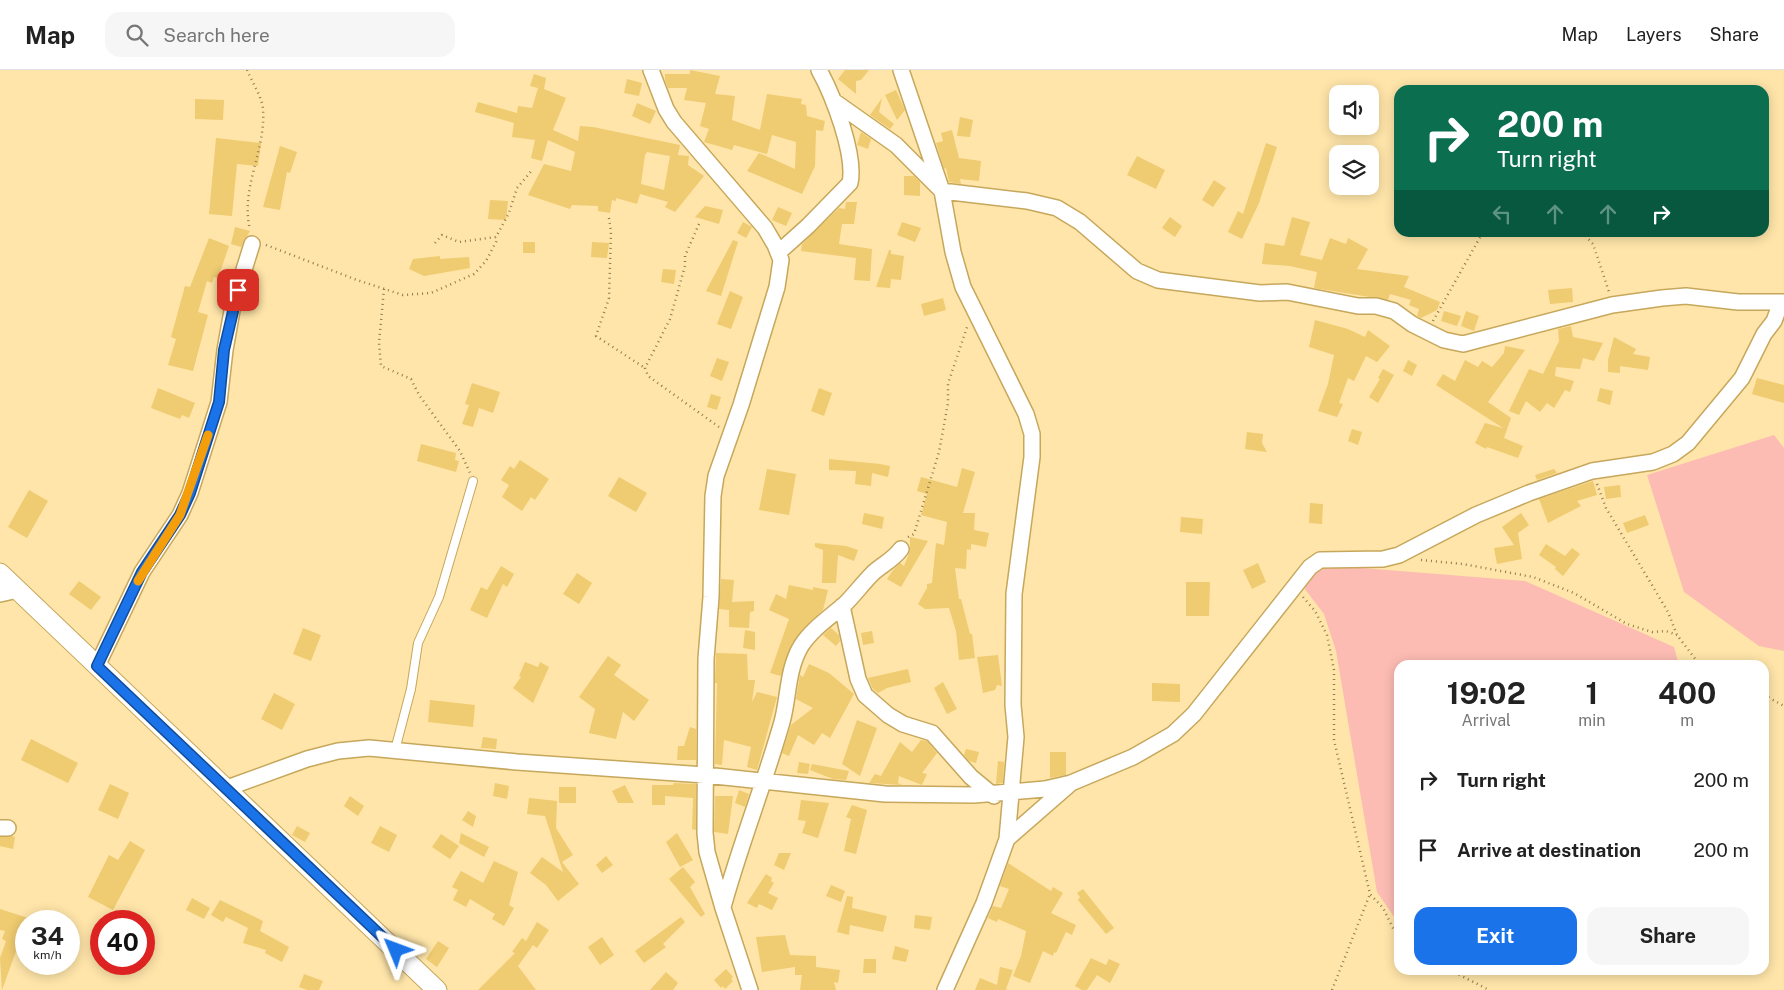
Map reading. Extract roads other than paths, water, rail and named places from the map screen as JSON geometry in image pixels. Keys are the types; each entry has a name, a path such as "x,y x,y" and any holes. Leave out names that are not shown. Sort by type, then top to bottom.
{"street":[{"path":"651,70 662,102 674,122 765,228 779,252 781,260 778,287 716,476 713,496 711,597 706,659 705,775 707,852 750,990"},
{"path":"779,252 808,226 850,183 851,163 835,102 819,70"},
{"path":"901,70 942,191 953,252 963,287 1026,414 1032,434 1030,481 1014,594 1013,705 1016,738 1007,839 984,903 945,990"},
{"path":"227,788 307,759 338,751 369,748 516,762 705,775 885,794 990,794 1045,790 1071,783 1133,757 1173,734 1194,714 1237,657 1310,567 1320,560 1383,558 1399,555 1500,504 1592,471 1653,462 1673,454 1688,443 1742,378 1764,334 1774,321 1782,302 1738,302 1686,296 1612,305 1463,344 1444,340 1412,324 1394,311 1376,306 1358,306 1287,292 1260,293 1158,280 1137,271 1080,222 1057,208 1027,200 942,191 896,145 835,102"},
{"path":"97,666 142,572 180,515 190,493 219,402 224,350 233,305 252,244"},
{"path":"723,908 735,864 764,782 788,700 791,668 802,645 873,574 894,558 902,549"},
{"path":"0,573 9,592 97,666 438,990"},
{"path":"842,606 858,679 864,695 888,715 903,724 932,733 971,777 1006,807 1009,821"},
{"path":"1007,839 1071,783"}],"lane":[{"path":"395,750 410,689 418,643 439,597 473,481"}]}
